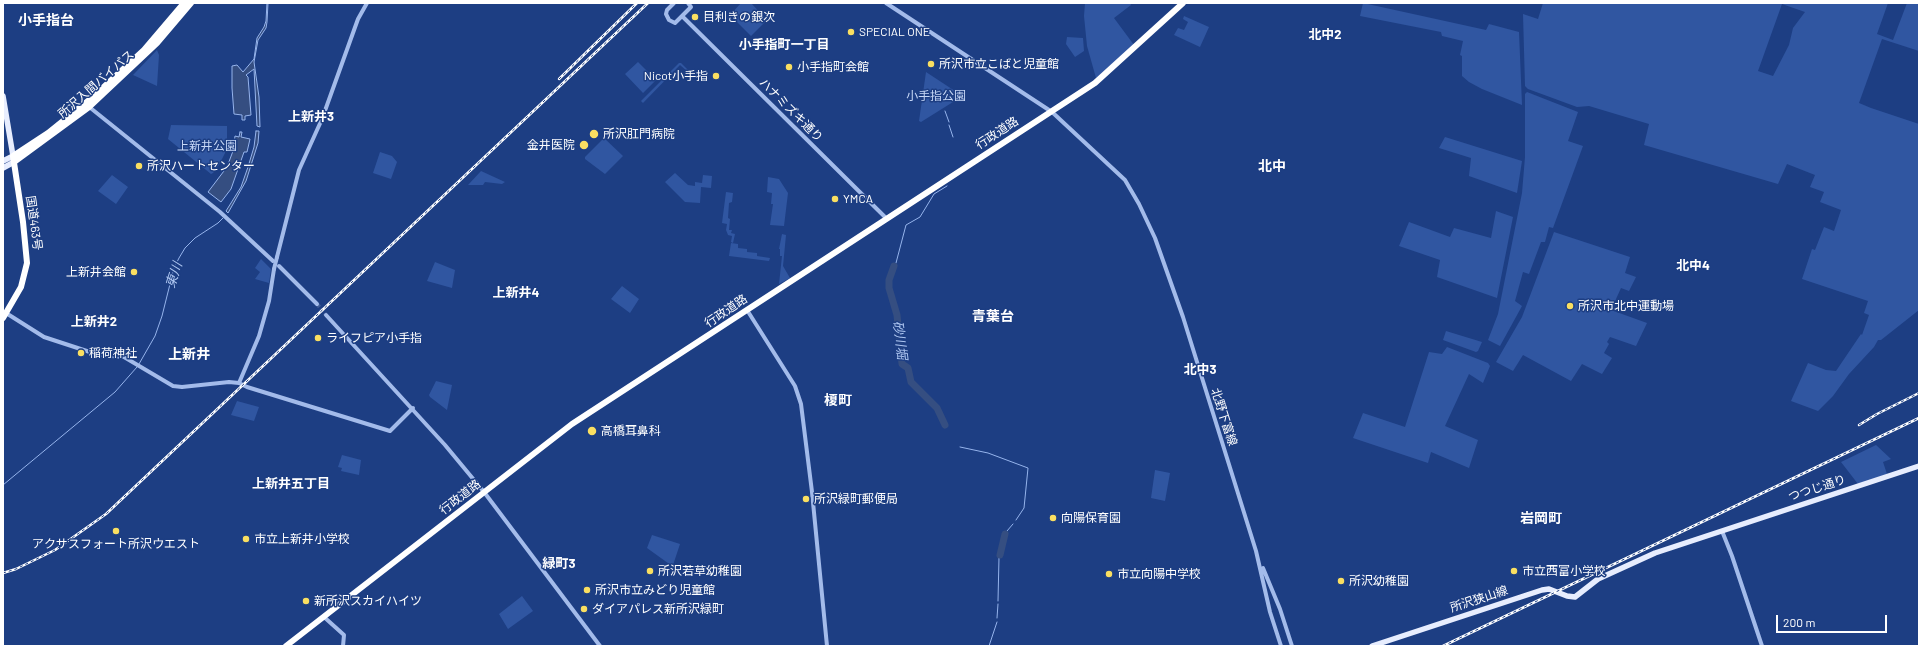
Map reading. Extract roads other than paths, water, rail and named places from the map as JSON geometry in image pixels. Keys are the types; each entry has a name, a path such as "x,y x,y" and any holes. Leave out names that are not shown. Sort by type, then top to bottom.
{"highway":[{"name":"所沢入間バイパス","path":"87,105 144,50 184,3"},
{"name":"所沢入間バイパス","path":"13,159 87,105 157,43 192,3"},
{"name":"行政道路","path":"286,646 572,424 1096,82 1183,3"},
{"name":"国道463号","path":"5,316 21,287 27,263 23,222 13,159"}],"main road":[{"path":"3,96 13,159"},
{"name":"所沢入間バイパス","path":"3,161 13,159"},
{"name":"所沢入間バイパス","path":"3,168 13,159"},
{"name":"つつじ通り","path":"1722,531 1919,466"},
{"name":"所沢狭山線","path":"1372,646 1542,590 1549,589 1567,596 1575,597 1598,579 1647,556 1722,531"}],"street":[{"path":"239,383 259,336 269,301 277,267 277,257 299,170 322,119 358,19 367,3"},
{"path":"674,3 667,10 666,14 669,20 675,23 691,7 688,3"},
{"name":"北野下富線","path":"889,4 1052,112 1125,180 1148,221 1180,311 1256,551"},
{"name":"ハナミズキ通り","path":"682,16 887,218"},
{"path":"87,105 220,212 273,261"},
{"path":"277,267 317,304"},
{"path":"747,310 795,386 801,404 827,646"},
{"path":"326,315 413,408 484,492 600,646"},
{"path":"5,316 44,337 99,356 120,355 177,387 239,383 247,387 390,431 413,408"},
{"path":"1722,531 1732,556 1762,646"},
{"path":"1256,551 1270,612 1281,646"},
{"path":"1256,551 1280,609 1292,646"},
{"path":"324,616 344,635 344,646"}],"waterway":[{"name":"砂川堀","path":"945,111 949,122"},
{"name":"砂川堀","path":"949,125 953,137"},
{"name":"砂川堀","path":"896,263 906,225 920,217 934,194 947,186"},
{"name":"東川","path":"139,364 155,336 162,316 174,268 179,258 185,248 195,238 223,218"},
{"name":"砂川堀","path":"894,266 889,280 889,288 897,315 902,364 908,368 911,382 937,408 945,425"},
{"name":"東川","path":"3,485 115,392 137,367"},
{"name":"砂川堀","path":"960,447 988,453 1028,468 1024,508 1016,520"},
{"name":"砂川堀","path":"1007,531 1013,524"},
{"name":"砂川堀","path":"1000,555 1005,534"},
{"name":"砂川堀","path":"998,601 999,558"},
{"name":"砂川堀","path":"997,618 998,604"},
{"name":"砂川堀","path":"989,646 997,622"}],"tunnel":[{"path":"317,304 326,315"}],"railway":[{"path":"559,79 637,3"},
{"path":"3,573 16,569 55,550 106,514 648,3"},
{"path":"1859,425 1877,414 1919,393"},
{"path":"1443,646 1919,418"}],"place":[{"name":"目利きの銀次","path":"695,17"},
{"name":"SPECIAL ONE","path":"851,32"},
{"name":"所沢市立こばと児童館","path":"931,64"},
{"name":"小手指町会館","path":"789,67"},
{"name":"Nicot小手指","path":"716,76"},
{"name":"所沢肛門病院","path":"594,134"},
{"name":"金井医院","path":"584,145"},
{"name":"所沢ハートセンター","path":"139,166"},
{"name":"YMCA","path":"835,199"},
{"name":"上新井会館","path":"134,272"},
{"name":"所沢市北中運動場","path":"1570,306"},
{"name":"ライフピア小手指","path":"318,338"},
{"name":"稲荷神社","path":"81,353"},
{"name":"高橋耳鼻科","path":"592,431"},
{"name":"所沢緑町郵便局","path":"806,499"},
{"name":"向陽保育園","path":"1053,518"},
{"name":"アクサスフォート所沢ウエスト","path":"116,531"},
{"name":"市立上新井小学校","path":"246,539"},
{"name":"所沢若草幼稚園","path":"650,571"},
{"name":"市立西富小学校","path":"1514,571"},
{"name":"市立向陽中学校","path":"1109,574"},
{"name":"所沢幼稚園","path":"1341,581"},
{"name":"所沢市立みどり児童館","path":"587,590"},
{"name":"新所沢スカイハイツ","path":"306,601"},
{"name":"ダイアパレス新所沢緑町","path":"584,609"}],"district":[{"name":"小手指台","path":"46,20"},
{"name":"北中2","path":"1325,35"},
{"name":"小手指町一丁目","path":"784,45"},
{"name":"上新井3","path":"311,117"},
{"name":"北中","path":"1272,166"},
{"name":"北中4","path":"1693,266"},
{"name":"上新井4","path":"516,293"},
{"name":"青葉台","path":"993,316"},
{"name":"上新井2","path":"94,322"},
{"name":"上新井","path":"189,354"},
{"name":"北中3","path":"1200,370"},
{"name":"榎町","path":"838,400"},
{"name":"上新井五丁目","path":"291,484"},
{"name":"岩岡町","path":"1541,518"},
{"name":"緑町3","path":"559,564"}],"park label":[{"name":"小手指公園","path":"936,96"},
{"name":"上新井公園","path":"207,146"}]}
